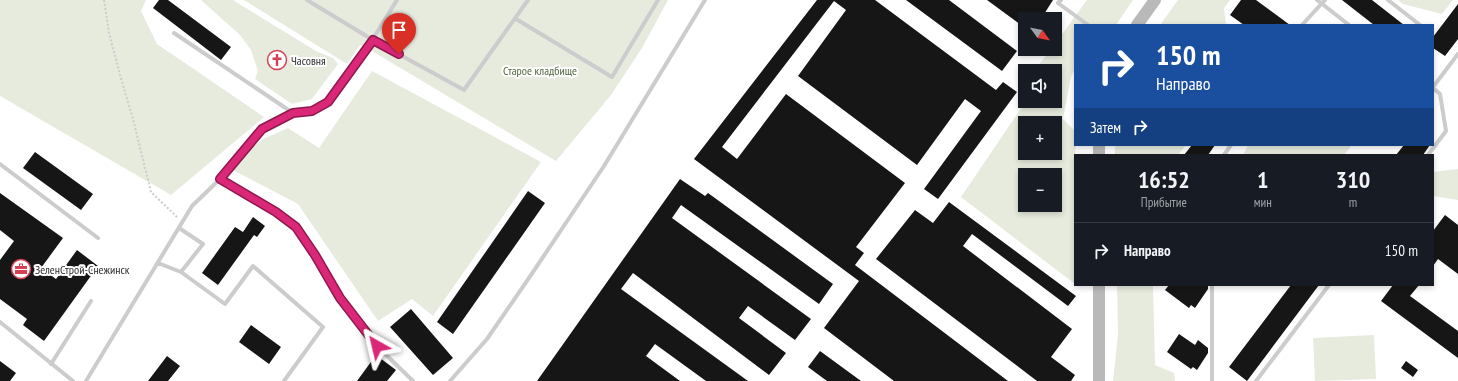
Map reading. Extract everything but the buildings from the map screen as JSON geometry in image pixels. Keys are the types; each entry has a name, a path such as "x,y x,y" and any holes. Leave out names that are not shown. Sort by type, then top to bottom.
{"street":[{"path":"1138,24 1155,0"},
{"path":"1099,286 1099,381"}],"lane":[{"path":"307,0 373,40 464,90 516,19 528,0"},
{"path":"86,381 192,206 220,179 262,129 293,113 312,111 328,102 373,40 397,0"},
{"path":"516,19 612,77 658,0"},
{"path":"450,381 487,339 531,276 604,166 681,42 705,0"},
{"path":"1060,0 1058,3 1087,24"},
{"path":"1317,0 1348,24"},
{"path":"1303,24 1325,0"},
{"path":"1388,0 1419,24"},
{"path":"174,33 293,113"},
{"path":"1434,86 1458,54"},
{"path":"1429,154 1446,131 1440,94 1434,88"},
{"path":"0,164 98,238"},
{"path":"220,179 276,212 296,227 315,255 340,298 377,346 414,381"},
{"path":"179,228 203,244 181,272"},
{"path":"158,263 181,272 225,304 253,266 323,326 284,381"},
{"path":"1212,286 1212,381"},
{"path":"1256,381 1329,286"},
{"path":"51,364 91,300"},
{"path":"0,322 72,381"}],"path":[{"path":"104,0 109,33 133,119 151,192 183,222"}],"green space":[{"path":"0,0 146,0 141,11 157,44 264,117 171,195 0,96"},
{"path":"201,0 233,0 316,51 333,58 338,64 312,99 292,104 255,79 258,71 251,50 240,35"},
{"name":"Старое кладбище","path":"244,0 668,0 642,48 611,95 556,161 367,48 360,45 347,64"},
{"path":"1087,0 1133,0 1117,24 1074,24 1074,71 1071,77 1063,119 1074,130 1074,146 1076,146 1074,154 1074,283 961,197 1021,108 1062,108 1062,64 1039,64 1046,56 1062,56 1062,34"},
{"path":"1178,0 1230,0 1224,8 1226,24 1161,24"},
{"path":"1398,0 1453,0 1442,14 1403,4"},
{"path":"372,71 541,162 433,316 412,299 378,321 298,204 227,167 263,139 288,128 319,148"},
{"path":"1115,146 1185,146 1179,154 1115,154"},
{"path":"1248,146 1351,146 1345,154 1244,154"},
{"path":"1458,169 1458,200 1434,196 1434,172"},
{"path":"1117,286 1153,286 1155,365 1174,373 1175,381 1113,381 1118,334"},
{"path":"1374,335 1376,379 1315,381 1313,338"}],"place":[{"name":"Часовня","path":"277,60"},
{"name":"ЗеленСтрой-Снежинск","path":"21,269"}],"route":[{"path":"377,346 340,298 315,255 296,227 276,212 220,179 262,129 293,113 312,111 328,102 373,40 399,54"}]}
